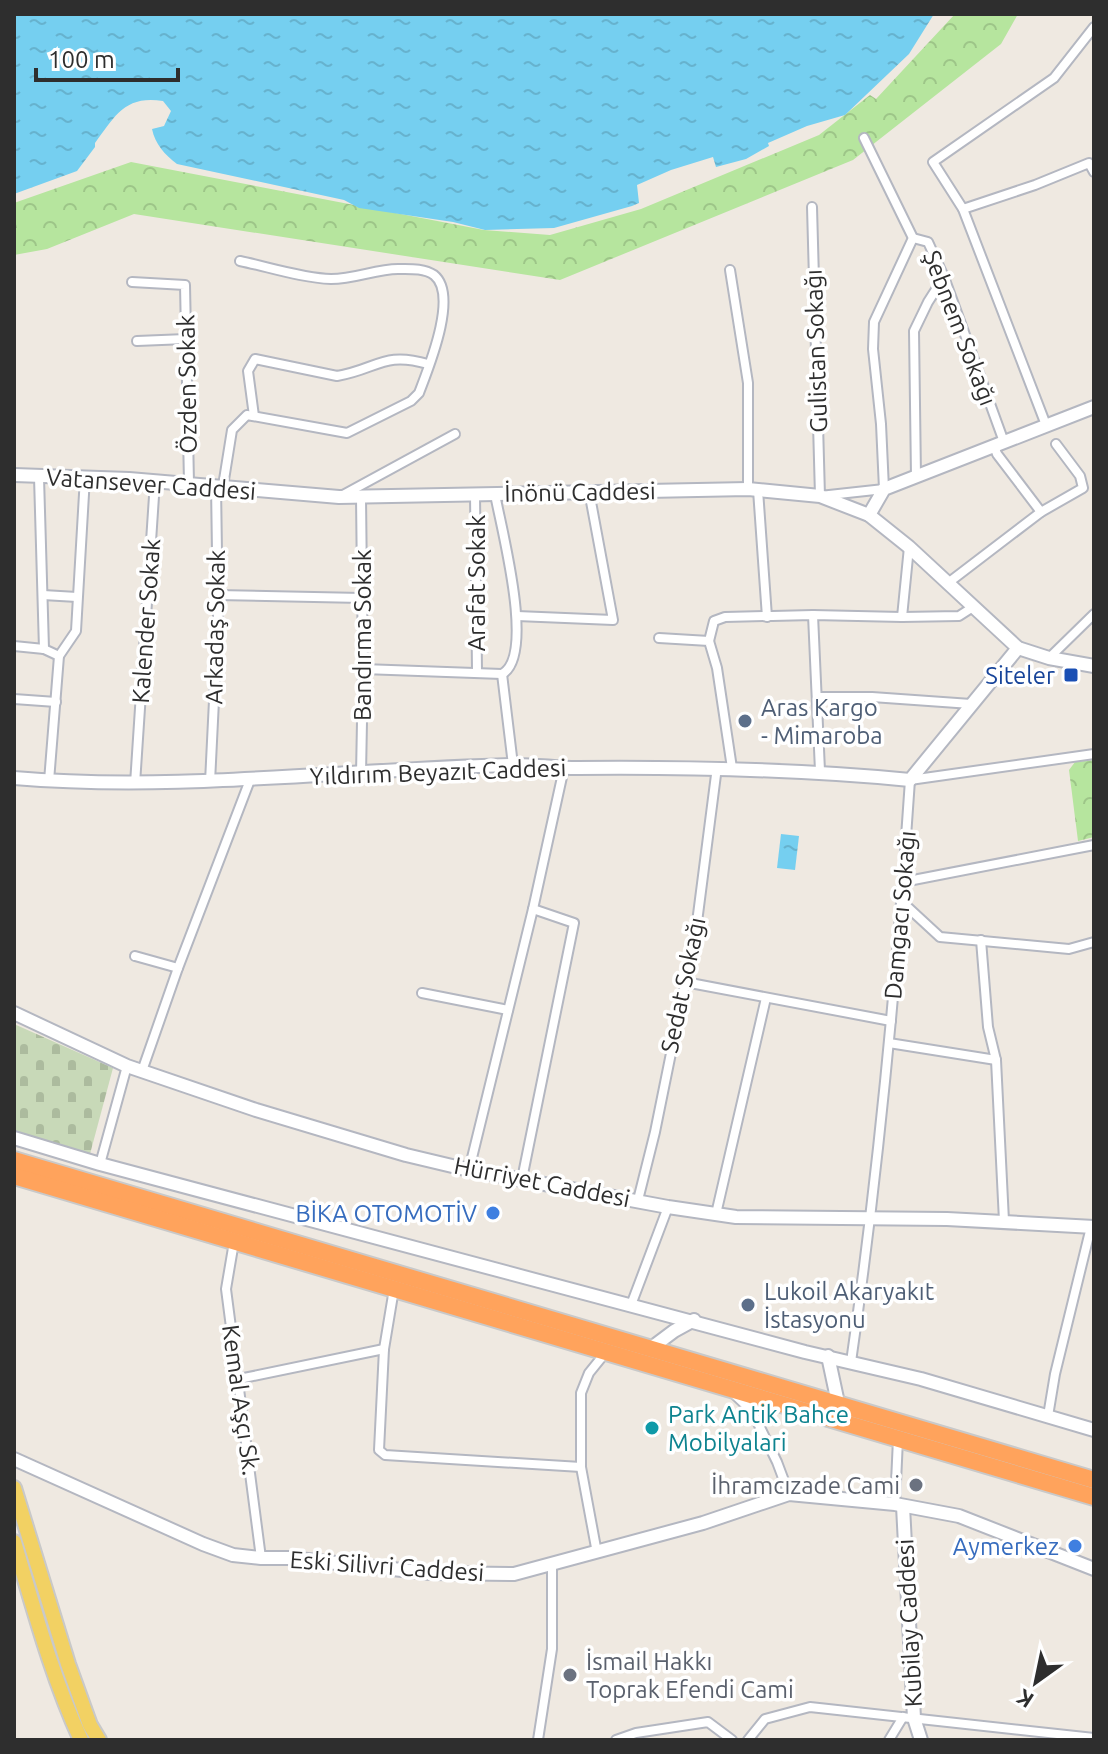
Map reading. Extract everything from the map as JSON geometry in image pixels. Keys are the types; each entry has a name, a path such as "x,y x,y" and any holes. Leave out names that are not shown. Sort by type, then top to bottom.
{"highway":[{"path":"14,1160 1094,1480"},
{"path":"14,1176 1094,1497"}],"main road":[{"path":"869,515 884,489 1094,407"},
{"name":"Vatansever Caddesi","path":"14,475 189,483 288,493"},
{"name":"İnönü Caddesi","path":"288,493 361,497 753,490 820,496 869,515 909,547 1018,648"},
{"path":"910,780 1018,648 1049,658 1094,666"},
{"name":"Yıldırım Beyazıt Caddesi","path":"14,778 135,784 210,775 250,780 513,765 564,768 717,767 820,771 910,780"},
{"name":"Hürriyet Caddesi","path":"14,1013 127,1066 271,1115 406,1155 469,1170 716,1214 1004,1221 1092,1227"},
{"path":"14,1138 100,1164 921,1379 1094,1430"},
{"path":"650,1349 694,1320"},
{"path":"828,1356 838,1403"},
{"name":"Eski Silivri Caddesi","path":"14,1459 203,1544 233,1555 261,1558 289,1558 430,1573 514,1574 703,1523 789,1494 899,1505 959,1516 1094,1569"},
{"path":"14,1488 68,1664 90,1725 99,1740"},
{"name":"Kubilay Caddesi","path":"899,1505 909,1718 921,1740"},
{"path":"14,1542 49,1657 81,1740"}],"street":[{"path":"1046,425 963,209 933,162 1054,78 1094,27"},
{"name":"Şebnem Sokağı","path":"864,138 913,238 928,242 944,277 999,444 997,454 1041,512"},
{"path":"963,209 1035,185 1091,160 1094,172"},
{"name":"Gulistan Sokağı","path":"812,207 820,496"},
{"path":"820,496 884,489 873,349 874,322 913,238"},
{"path":"240,261 328,279 355,278 396,269 418,269 438,278 442,291 442,325 419,393 411,401 347,433 254,416 248,371 255,359 337,376 351,374 381,361 405,358 428,364"},
{"path":"730,270 748,383 753,490 767,617"},
{"path":"916,477 914,331 944,277"},
{"name":"Özden Sokak","path":"132,282 185,285 189,483"},
{"path":"137,341 186,339"},
{"name":"Arkadaş Sokak","path":"210,775 219,486 232,430 247,415 254,416"},
{"path":"339,497 455,434"},
{"path":"948,583 1041,512 1083,488 1080,476 1056,444"},
{"path":"39,477 44,649"},
{"path":"49,781 59,656 76,631 85,477"},
{"name":"Kalender Sokak","path":"135,784 155,481"},
{"path":"517,616 613,620 589,491"},
{"name":"Arafat Sokak","path":"475,494 477,671"},
{"path":"363,669 502,674 508,670 512,663 517,616 495,494"},
{"name":"Bandırma Sokak","path":"361,497 361,774"},
{"path":"902,617 909,547"},
{"path":"43,595 77,597"},
{"path":"217,595 362,598"},
{"path":"732,768 717,668 709,641 714,621 725,617 813,615 959,616 973,607"},
{"path":"1049,658 1094,614"},
{"path":"813,615 820,771"},
{"path":"659,638 709,641"},
{"path":"14,646 44,649 59,656"},
{"path":"502,674 513,765"},
{"path":"817,697 872,697 971,704"},
{"path":"14,699 56,702"},
{"path":"910,780 1094,754"},
{"name":"Sedat Sokağı","path":"638,1200 696,930 717,767"},
{"path":"469,1170 564,768"},
{"path":"142,1071 250,780"},
{"name":"Damgacı Sokağı","path":"851,1362 872,1219 910,780"},
{"path":"903,882 1094,845"},
{"path":"901,901 940,937 1069,949 1094,942"},
{"path":"522,1179 574,923 533,909"},
{"path":"981,940 988,1027 996,1060 1004,1221"},
{"path":"135,956 178,968"},
{"path":"685,982 891,1021"},
{"path":"422,993 508,1010"},
{"path":"716,1214 766,998"},
{"path":"889,1043 996,1060"},
{"path":"100,1164 127,1066"},
{"path":"631,1305 668,1207"},
{"path":"1048,1416 1055,1374 1092,1227"},
{"name":"Kemal Aşçı Sk.","path":"234,1241 226,1289 261,1558"},
{"path":"394,1289 384,1349 379,1450 385,1455 581,1467"},
{"path":"239,1379 384,1349"},
{"path":"597,1553 581,1467 581,1393 589,1373 606,1352"},
{"path":"728,1389 752,1411 789,1494"},
{"path":"898,1439 899,1505"},
{"path":"538,1740 552,1649 552,1565"},
{"path":"748,1740 765,1719 810,1707 1037,1736 1094,1738"},
{"path":"889,1740 909,1718"},
{"path":"615,1740 636,1733 708,1722 732,1740"}],"green space":[{"path":"955,14 1018,14 1001,44 853,160 560,280 134,214 47,249 14,255 14,203 131,162 484,230 550,235 641,209 819,135 870,95 876,99"},
{"path":"1094,760 1094,837 1078,841 1069,770 1075,762"},
{"path":"14,1024 113,1068 90,1154 14,1133"}],"water":[{"path":"14,14 934,14 909,54 845,115 807,126 768,143 769,146 746,159 716,167 713,157 671,170 637,185 639,203 632,206 554,228 485,230 359,208 344,200 177,164 161,149 152,129 164,126 171,111 163,101 150,100 130,105 115,116 77,171 14,194"},
{"path":"781,834 799,836 795,870 777,868"}],"place":[{"name":"Siteler","path":"1071,675"},
{"name":"Aras Kargo - Mimaroba","path":"745,721"},
{"name":"BİKA OTOMOTİV","path":"493,1213"},
{"name":"Lukoil Akaryakıt İstasyonu","path":"748,1305"},
{"name":"Park Antik Bahce Mobilyalari","path":"652,1428"},
{"name":"İhramcızade Cami","path":"916,1485"},
{"name":"Aymerkez","path":"1075,1546"},
{"name":"İsmail Hakkı Toprak Efendi Cami","path":"570,1675"}]}
